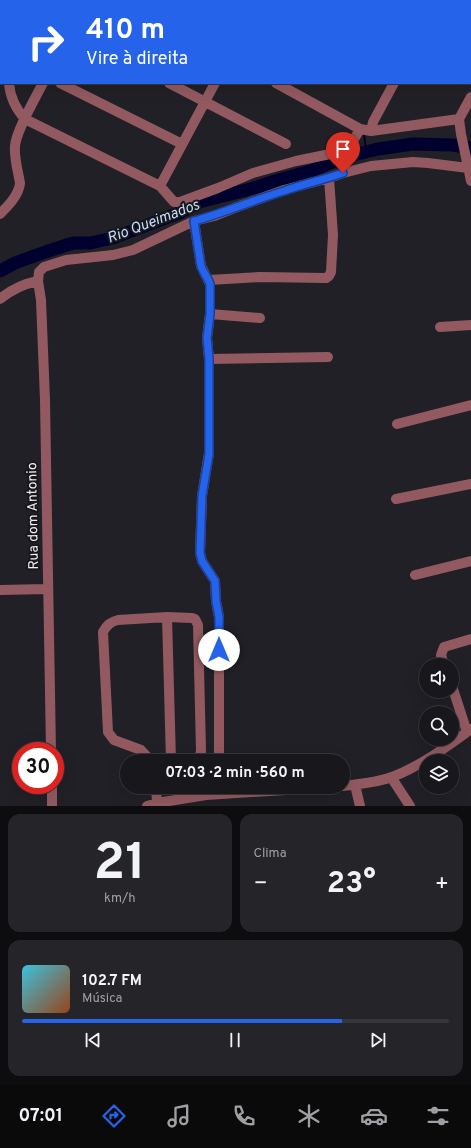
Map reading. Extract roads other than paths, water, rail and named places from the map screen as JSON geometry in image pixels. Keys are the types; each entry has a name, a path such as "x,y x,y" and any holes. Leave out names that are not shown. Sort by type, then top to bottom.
{"street":[{"path":"9,84 10,93 17,110 25,119 160,186 172,200 177,203 260,171 340,152 373,122 389,85"},
{"path":"0,214 20,188 15,143 42,84"},
{"path":"62,84 182,144"},
{"path":"171,84 286,144"},
{"path":"160,186 214,84"},
{"path":"278,84 364,130 459,119 468,110 471,97"},
{"path":"459,119 471,181"},
{"path":"0,298 15,288 24,284 38,281 39,272 44,267 66,260 113,255 133,250 194,221 214,216 284,190 343,173 371,166 399,163 467,164"},
{"path":"209,280 260,277 326,278 330,276 333,235 329,178"},
{"path":"194,221 201,266 203,272 209,280 210,314 207,338 209,359 209,454 202,496 200,553 202,561 215,581 216,601 219,617 219,754"},
{"name":"Rua dom Antonio","path":"38,281 41,300 45,400 51,742"},
{"path":"210,314 260,318"},
{"path":"440,326 471,325"},
{"path":"209,359 328,357"},
{"path":"397,424 471,405"},
{"path":"396,499 471,484"},
{"path":"415,575 471,561"},
{"path":"0,590 47,589"},
{"path":"145,754 141,750 114,740 108,732 103,632 107,626 118,620 166,617 192,618 195,619 198,625 200,754"},
{"path":"166,617 172,754"},
{"path":"442,658 441,655 444,647 471,639"},
{"path":"350,785 376,782 391,777 421,762 469,730 457,698"},
{"path":"391,777 410,806"},
{"path":"355,785 360,806"},
{"path":"52,794 52,806"},
{"path":"156,794 157,803"},
{"path":"147,806 157,803 217,794"}],"waterway":[{"path":"364,134 366,152"},
{"name":"Rio Queimados","path":"0,271 15,263 73,243 90,243 113,238 179,213 199,202 254,188 314,170 341,158 378,149 413,144 453,145 471,148"}]}
